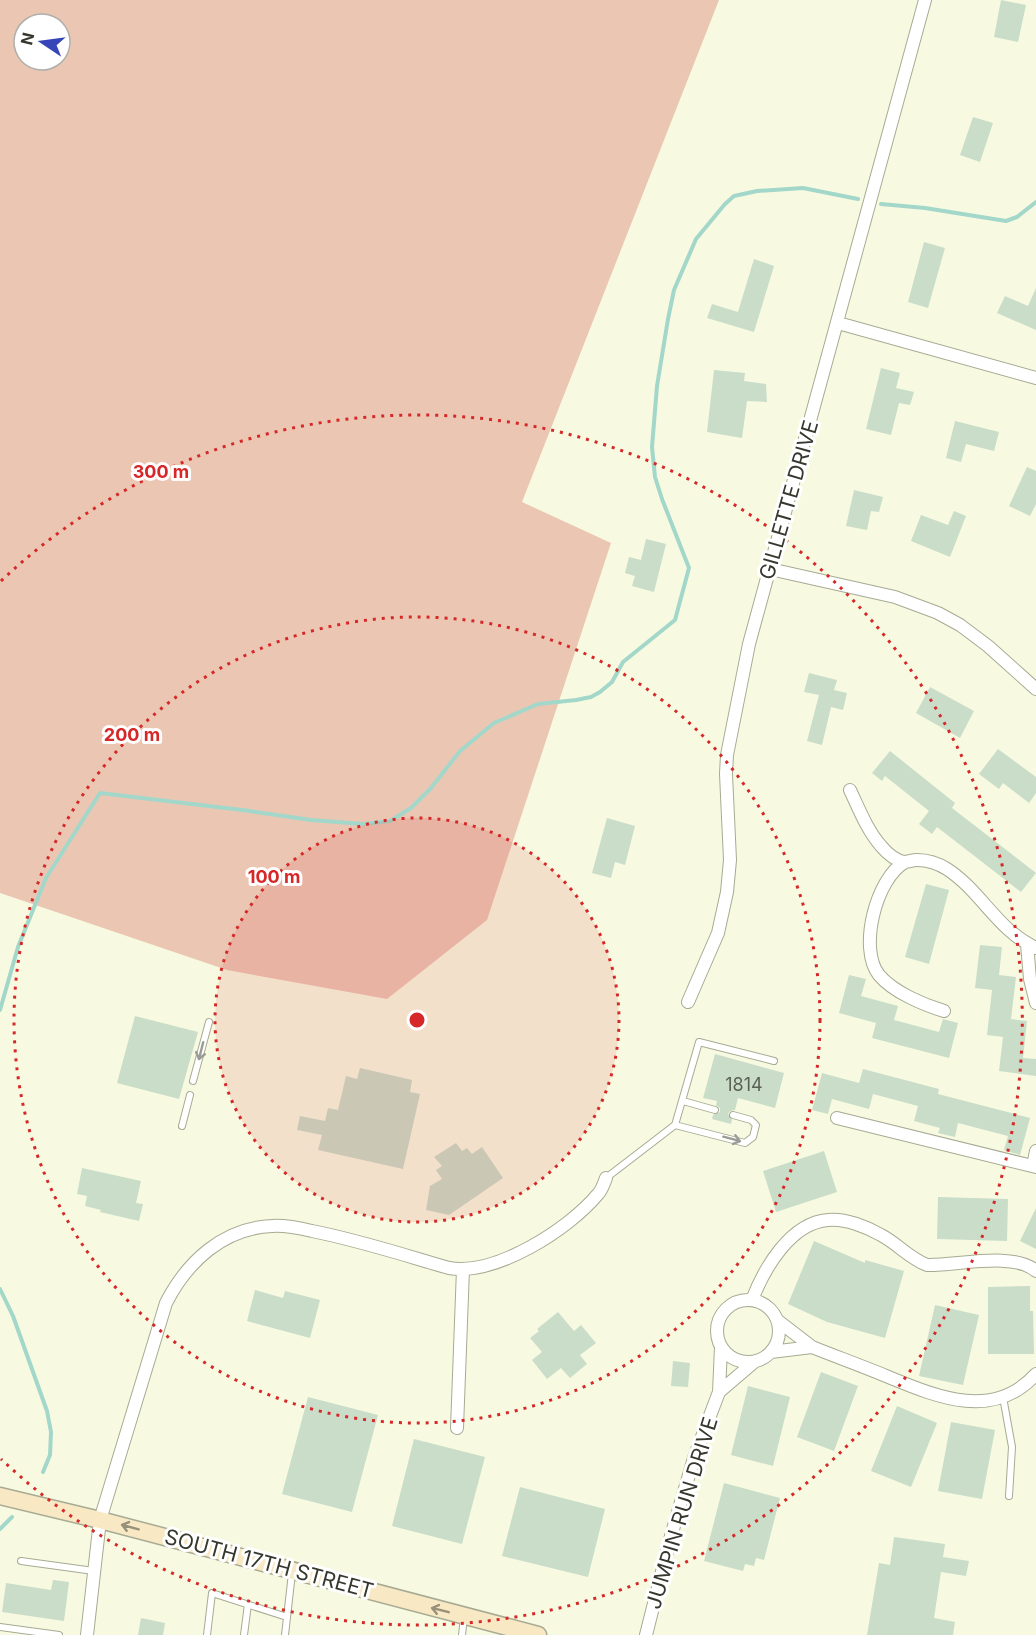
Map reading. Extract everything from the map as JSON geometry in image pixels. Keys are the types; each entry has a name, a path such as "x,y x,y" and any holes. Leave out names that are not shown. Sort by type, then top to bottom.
{"main road":[{"name":"SOUTH 17TH STREET","path":"0,1496 538,1635"}],"street":[{"name":"GILLETTE DRIVE","path":"688,1002 723,916 730,860 727,755 749,644 925,0"},
{"path":"838,323 1036,378"},
{"path":"770,569 895,597 938,612 988,646 1036,689"},
{"path":"850,790 870,831 881,847 894,858 905,862"},
{"path":"944,1011 917,1001 884,981 878,974 871,956 870,929 883,887 894,870 905,862 928,861 947,869 975,894 1000,923 1032,946 1030,979 1036,1003"},
{"path":"837,1118 1034,1166 1036,1151"},
{"path":"87,1635 100,1520 166,1303 189,1266 205,1252 223,1241 249,1230 274,1225 325,1233 449,1268 463,1269 504,1260 540,1241 576,1215 599,1193 606,1178"},
{"path":"752,1300 767,1269 788,1242 811,1224 829,1219 849,1222 880,1234 912,1258 927,1265 1005,1262 1022,1264 1036,1271"},
{"path":"457,1428 463,1269"},
{"name":"JUMPIN RUN DRIVE","path":"646,1635 670,1536 694,1458 719,1392 721,1347 717,1328 723,1312 736,1302 752,1300 767,1307 777,1320 812,1347 934,1395 972,1402 1003,1397 1019,1390 1036,1374"},
{"path":"771,1352 779,1336 777,1320"},
{"path":"721,1347 736,1360 753,1363"},
{"name":"JUMPIN RUN DRIVE","path":"719,1392 753,1363 771,1352 812,1347"}],"lane":[{"path":"194,1081 208,1022"},
{"path":"606,1178 675,1125 699,1042 774,1061"},
{"path":"182,1125 190,1095"},
{"path":"683,1101 715,1110"},
{"path":"675,1125 745,1143 753,1137 756,1125 751,1120 733,1115"},
{"path":"1003,1397 1012,1447 1009,1496"},
{"path":"21,1561 94,1571"},
{"path":"285,1635 293,1570"},
{"path":"207,1635 212,1593 287,1617"},
{"path":"244,1635 248,1604"},
{"path":"462,1635 464,1616"},
{"path":"0,1627 59,1635"}],"shaded area":[{"path":"0,0 719,0 522,502 611,543 487,920 387,999 227,970 0,893"}],"building":[{"path":"1001,0 1026,5 1018,42 994,37"},
{"path":"973,117 993,123 980,162 960,155"},
{"path":"924,242 945,248 928,308 908,302"},
{"path":"754,259 774,266 754,332 707,318 712,304 738,312"},
{"path":"1036,288 1036,330 997,313 1005,296 1028,306"},
{"path":"881,368 900,373 896,388 914,392 910,405 899,403 891,435 866,429"},
{"path":"714,370 745,373 744,381 766,384 767,402 747,401 742,438 707,432"},
{"path":"955,421 999,432 994,451 966,444 961,462 946,458"},
{"path":"1027,467 1036,471 1036,504 1030,516 1009,506"},
{"path":"854,490 883,497 879,512 871,511 867,530 846,526"},
{"path":"954,511 966,516 950,557 911,541 921,515 948,525"},
{"path":"646,539 666,544 654,592 632,586 635,576 625,573 629,557 641,560"},
{"path":"809,673 837,680 834,690 847,693 843,710 831,707 822,745 807,741 819,695 804,692"},
{"path":"930,687 974,711 960,738 916,713"},
{"path":"998,749 1036,777 1036,793 1029,803 1003,783 999,789 979,774"},
{"path":"890,751 955,803 952,808 1036,873 1021,892 937,827 932,834 919,824 929,811 885,776 882,781 872,773"},
{"path":"607,818 635,826 625,865 615,862 611,878 592,873"},
{"path":"926,884 949,890 929,964 905,957"},
{"path":"980,945 1002,947 999,975 1016,977 1011,1019 1027,1021 1023,1058 1036,1059 1036,1076 999,1071 1003,1037 987,1035 992,990 975,988"},
{"path":"849,975 866,979 861,996 898,1006 894,1020 939,1032 943,1019 958,1023 949,1058 872,1038 876,1023 839,1013"},
{"path":"135,1016 198,1032 179,1099 117,1083"},
{"path":"715,1054 784,1073 775,1108 738,1098 735,1110 728,1114 732,1120 731,1124 712,1119 713,1115 720,1112 720,1108 716,1105 717,1101 703,1098"},
{"path":"360,1068 412,1080 410,1092 420,1094 403,1169 318,1150 322,1135 297,1130 300,1116 325,1121 328,1108 338,1110 346,1076 357,1079"},
{"path":"863,1069 939,1089 938,1094 1030,1118 1020,1155 1004,1150 1008,1136 958,1123 955,1137 938,1133 940,1128 914,1121 918,1106 873,1094 869,1109 832,1099 828,1114 812,1110 822,1073 859,1083"},
{"path":"456,1143 462,1151 467,1148 472,1154 482,1147 503,1178 449,1215 426,1210 430,1186 442,1179 436,1170 442,1166 434,1157"},
{"path":"824,1151 837,1192 776,1212 763,1171"},
{"path":"82,1168 141,1181 136,1203 143,1204 139,1221 85,1206 87,1196 77,1194"},
{"path":"938,1197 1008,1199 1007,1241 937,1239"},
{"path":"1036,1208 1036,1249 1020,1241"},
{"path":"814,1241 865,1263 865,1260 904,1271 885,1338 827,1322 788,1304"},
{"path":"1030,1286 1034,1354 988,1354 988,1287"},
{"path":"255,1290 283,1298 285,1291 320,1300 310,1338 247,1321"},
{"path":"935,1305 979,1315 963,1385 919,1376"},
{"path":"558,1312 574,1331 581,1325 596,1343 580,1355 587,1364 570,1378 561,1368 547,1379 532,1360 542,1352 530,1338 539,1331 537,1329"},
{"path":"673,1361 690,1363 688,1387 671,1386"},
{"path":"821,1372 858,1386 834,1451 797,1437"},
{"path":"748,1386 790,1397 773,1466 731,1455"},
{"path":"308,1397 378,1415 352,1512 282,1494"},
{"path":"897,1406 937,1423 911,1487 871,1471"},
{"path":"951,1422 995,1430 982,1499 938,1491"},
{"path":"414,1439 485,1457 462,1544 392,1526"},
{"path":"724,1483 780,1498 764,1560 756,1558 754,1566 745,1564 743,1571 704,1561"},
{"path":"520,1487 605,1509 588,1577 502,1556"},
{"path":"894,1537 945,1544 943,1557 969,1561 966,1576 941,1572 934,1618 955,1622 953,1635 867,1635 879,1563 890,1565"},
{"path":"53,1580 69,1582 64,1621 2,1612 6,1583 51,1590"},
{"path":"141,1618 165,1623 163,1635 138,1635"}],"waterway":[{"path":"0,1010 18,947 46,878 100,793 311,820 363,824 390,821 411,808 431,788 460,751 494,723 538,704 591,697 612,682 623,662 675,620 689,568 655,477 652,447 657,386 674,290 696,239 734,196 757,191 803,188 858,199"},
{"path":"881,204 925,208 1006,221 1017,217 1036,202"},
{"path":"0,1289 13,1316 47,1411 51,1432 50,1455 43,1472"},
{"path":"0,1529 12,1517"}]}
